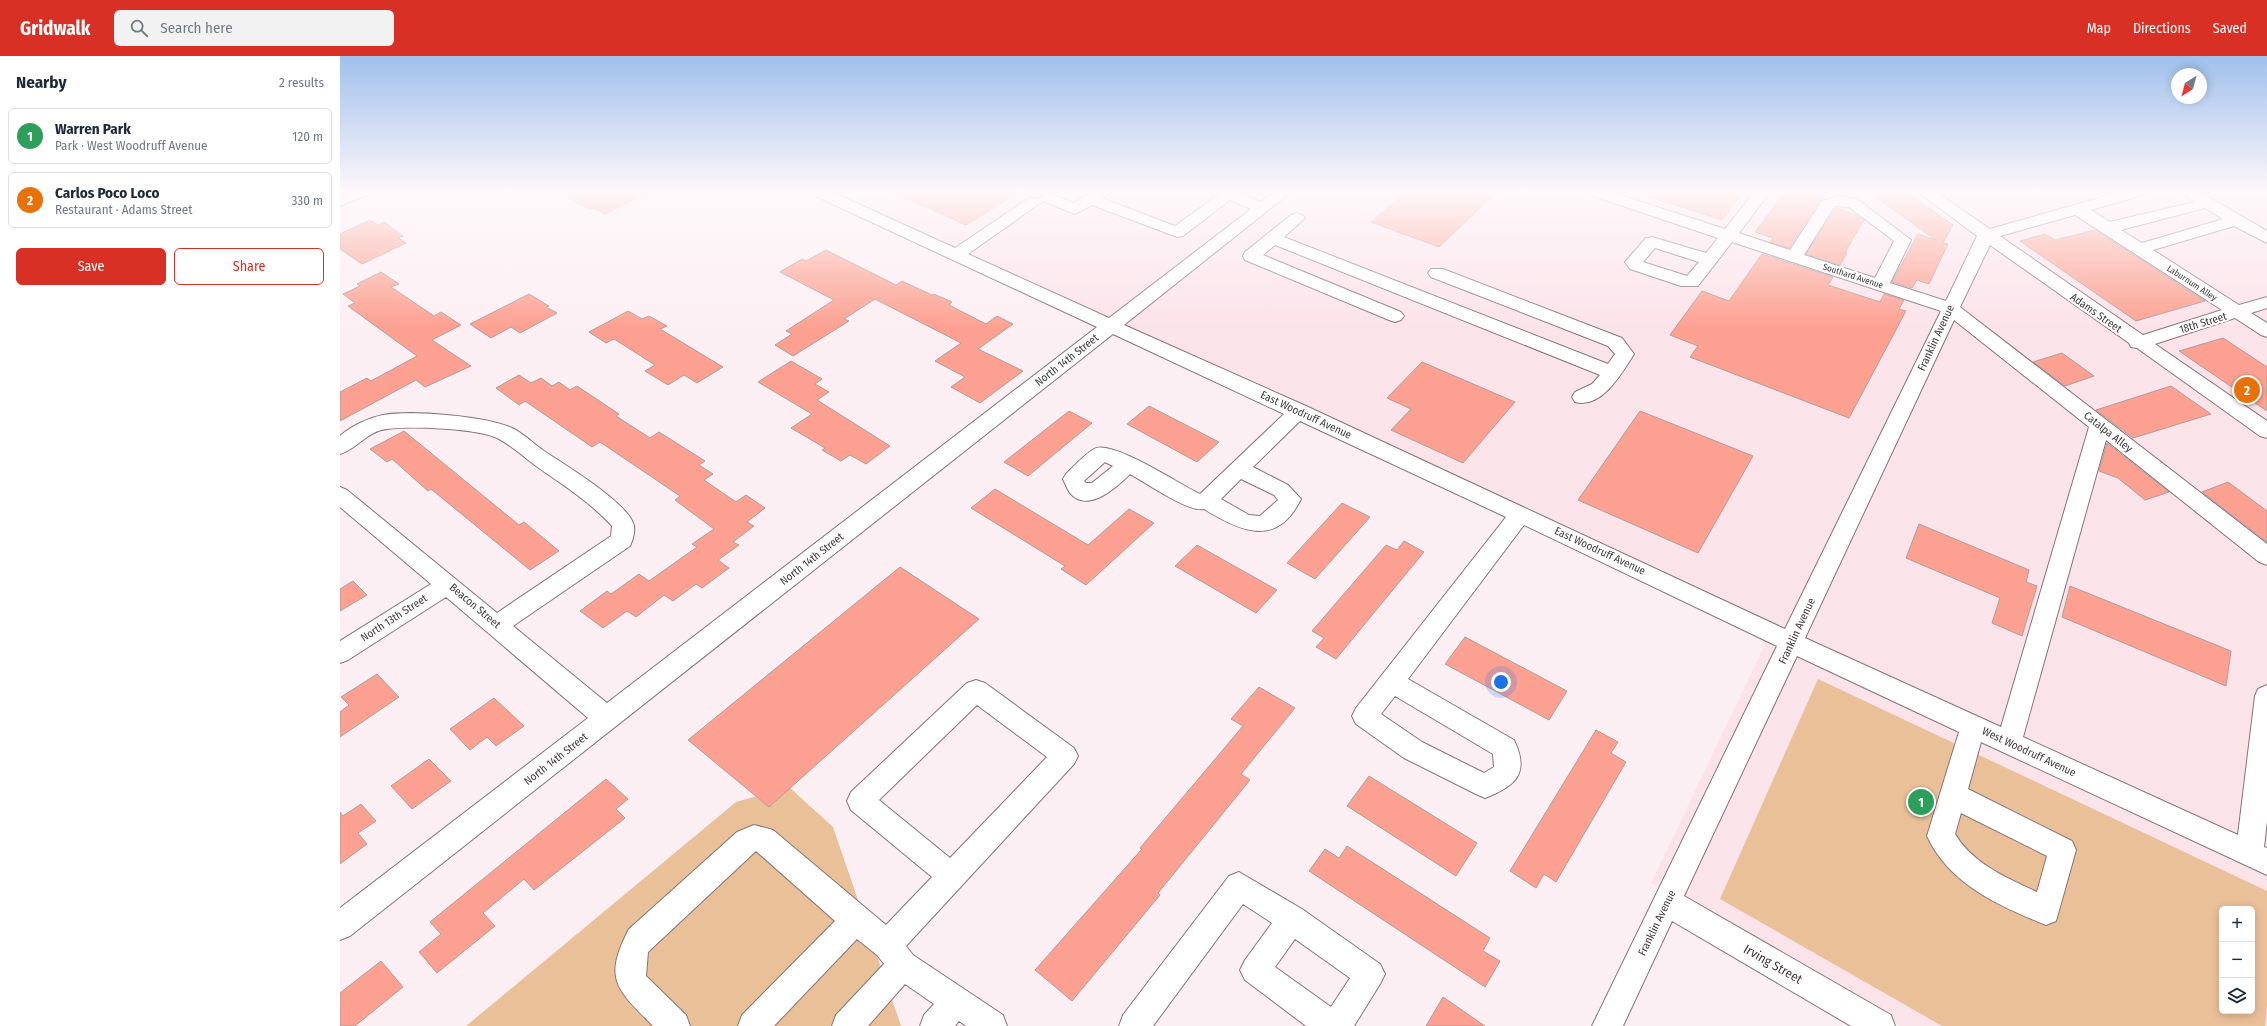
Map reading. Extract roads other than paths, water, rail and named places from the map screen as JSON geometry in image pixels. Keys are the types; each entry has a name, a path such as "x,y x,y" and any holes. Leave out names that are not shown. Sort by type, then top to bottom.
{"street":[{"name":"East Woodruff Avenue","path":"920,237 1299,411 1791,642"},
{"path":"957,254 981,237"},
{"name":"North 14th Street","path":"340,926 1225,237"},
{"path":"1710,260 1728,237"},
{"name":"Southard Avenue","path":"1733,237 1950,308"},
{"path":"1794,257 1807,237"},
{"path":"1880,285 1903,240 1899,237"},
{"name":"Franklin Avenue","path":"1607,1026 1985,237"},
{"name":"Adams Street","path":"1989,237 2138,343 2267,431"},
{"name":"Laburnum Alley","path":"2122,237 2267,331"},
{"path":"2139,248 2176,237"},
{"path":"1395,316 1251,256 1273,238 1611,372"},
{"path":"1437,273 1615,342 1625,354 1599,388 1582,397"},
{"name":"18th Street","path":"2138,343 2267,302"},
{"name":"Catalpa Alley","path":"1950,308 2267,556"},
{"path":"1127,465 1193,500 1201,502 1207,500 1299,411"},
{"path":"340,447 356,433 384,422 417,421 473,425 505,433 603,503 623,524 622,540 592,562 497,625"},
{"path":"2009,744 2100,425"},
{"path":"1207,500 1249,524 1257,526 1273,520 1287,506 1290,499 1281,490 1239,469"},
{"name":"Beacon Street","path":"340,495 608,718"},
{"path":"1392,682 1505,748 1507,773 1485,786 1413,750 1365,716 1520,514"},
{"name":"North 13th Street","path":"340,653 448,584"},
{"name":"West Woodruff Avenue","path":"1791,642 2258,858"},
{"path":"847,1026 951,876 1065,756 976,690 860,801 951,876"},
{"path":"2258,858 2267,696"},
{"path":"1953,795 2062,850 2046,911 1975,875 1959,863 1947,850 1941,836 1953,795 1973,727"},
{"path":"675,1026 633,984 630,975 632,952 639,939 747,841 754,838 763,839 895,955 992,1026"},
{"path":"1134,1026 1239,886 1292,919 1370,974 1336,1026"},
{"name":"Irving Street","path":"1667,902 1880,1026"},
{"path":"1292,919 1255,970 1332,1026"},
{"path":"753,1026 856,920"},
{"path":"935,1026 956,1001"}],"place":[{"name":"Carlos Poco Loco","path":"2247,390"},
{"name":"Warren Park","path":"1921,802"}]}
